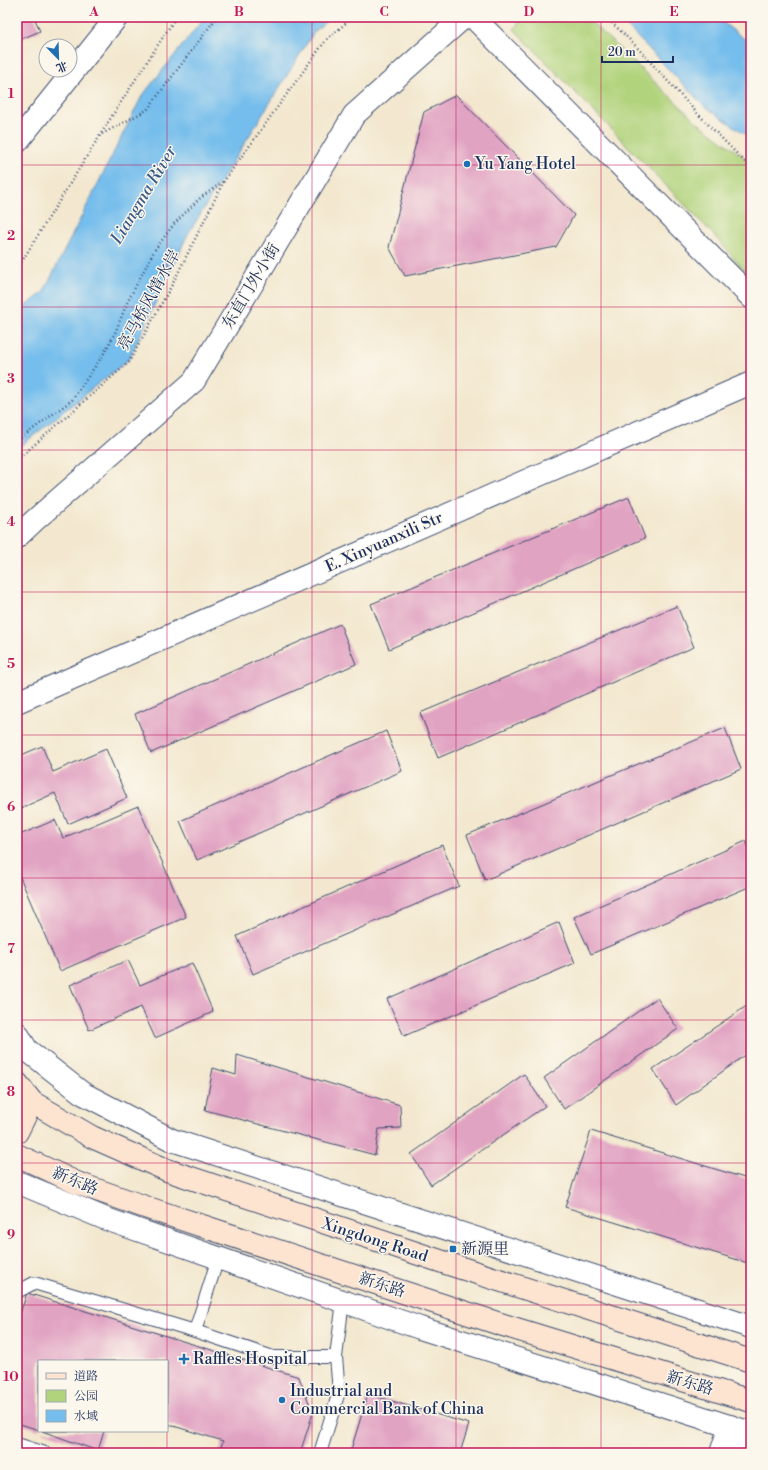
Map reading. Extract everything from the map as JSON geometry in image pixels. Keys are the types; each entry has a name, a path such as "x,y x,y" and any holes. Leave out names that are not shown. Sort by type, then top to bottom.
{"main road":[{"name":"Xingdong Road","path":"17,1083 25,1105 92,1137 168,1170 449,1264 751,1360"},
{"path":"17,1132 25,1105"},
{"name":"新东路","path":"17,1155 77,1183 151,1210 492,1322 751,1401"}],"street":[{"path":"17,142 117,17"},
{"name":"东直门外小街","path":"17,537 41,514 194,381 354,115 464,17"},
{"path":"473,17 751,297"},
{"name":"E. Xinyuanxili Str","path":"17,702 751,383"},
{"path":"17,1033 28,1050 82,1093 172,1140 751,1327"},
{"path":"17,1182 106,1219 343,1301 428,1330 742,1430"},
{"path":"721,1453 742,1430"},
{"path":"738,1453 742,1430"}],"lane":[{"path":"195,1331 218,1258"},
{"path":"17,1292 34,1283 195,1331 273,1357 336,1357"},
{"path":"320,1453 339,1392 336,1357 343,1301"},
{"path":"17,1444 45,1453"}],"path":[{"path":"17,269 100,135 176,17"},
{"path":"100,135 147,110 217,17"},
{"name":"亮马桥风情水岸","path":"17,460 129,362 173,283 224,181 326,40 353,17"},
{"path":"606,17 634,43 696,112 751,168"},
{"name":"亮马桥风情水岸","path":"17,440 72,400 103,355 115,333 127,303 154,251 174,224 194,204 224,181"}],"green space":[{"path":"523,17 586,17 697,122 751,162 751,278 712,233 514,29"}],"water":[{"name":"Liangma River","path":"205,17 331,17 314,32 188,234 129,359 17,449 17,312 43,293 142,96"},
{"path":"618,17 716,17 751,44 751,138 703,105"}],"building":[{"path":"17,17 34,17 40,31 17,41"},
{"name":"Yu Yang Hotel","path":"456,95 574,215 556,247 405,276 389,247 424,112"},
{"path":"629,497 645,538 389,649 371,604"},
{"path":"677,606 694,647 438,758 420,713"},
{"path":"340,624 356,664 151,753 135,714"},
{"path":"725,728 741,769 485,880 467,835"},
{"path":"386,731 402,771 197,860 180,821"},
{"path":"42,746 53,772 106,749 127,798 68,824 55,793 17,810 17,757"},
{"path":"138,806 186,917 60,971 17,870 17,836 55,820 63,838"},
{"path":"746,841 751,853 751,886 591,954 574,917"},
{"path":"442,845 459,886 253,974 237,936"},
{"path":"559,922 575,963 404,1036 387,999"},
{"path":"128,960 140,985 192,963 213,1012 155,1038 141,1007 89,1030 70,985"},
{"path":"657,998 678,1029 564,1109 544,1078"},
{"path":"751,1003 751,1051 676,1105 653,1069"},
{"path":"237,1055 400,1105 401,1128 379,1129 375,1155 205,1110 213,1068 236,1075"},
{"path":"524,1074 545,1106 431,1185 411,1154"},
{"path":"591,1131 751,1180 751,1264 565,1207"},
{"path":"27,1293 299,1377 313,1413 300,1453 219,1453 223,1441 168,1424 168,1360 38,1360 38,1430 17,1423 17,1323"},
{"path":"368,1394 469,1424 460,1453 350,1453"},
{"path":"45,1432 104,1432 98,1451"}],"place":[{"name":"Yu Yang Hotel","path":"467,164"},
{"name":"新源里","path":"453,1249"},
{"name":"Raffles Hospital","path":"184,1359"},
{"name":"Industrial and Commercial Bank of China","path":"282,1400"}]}
